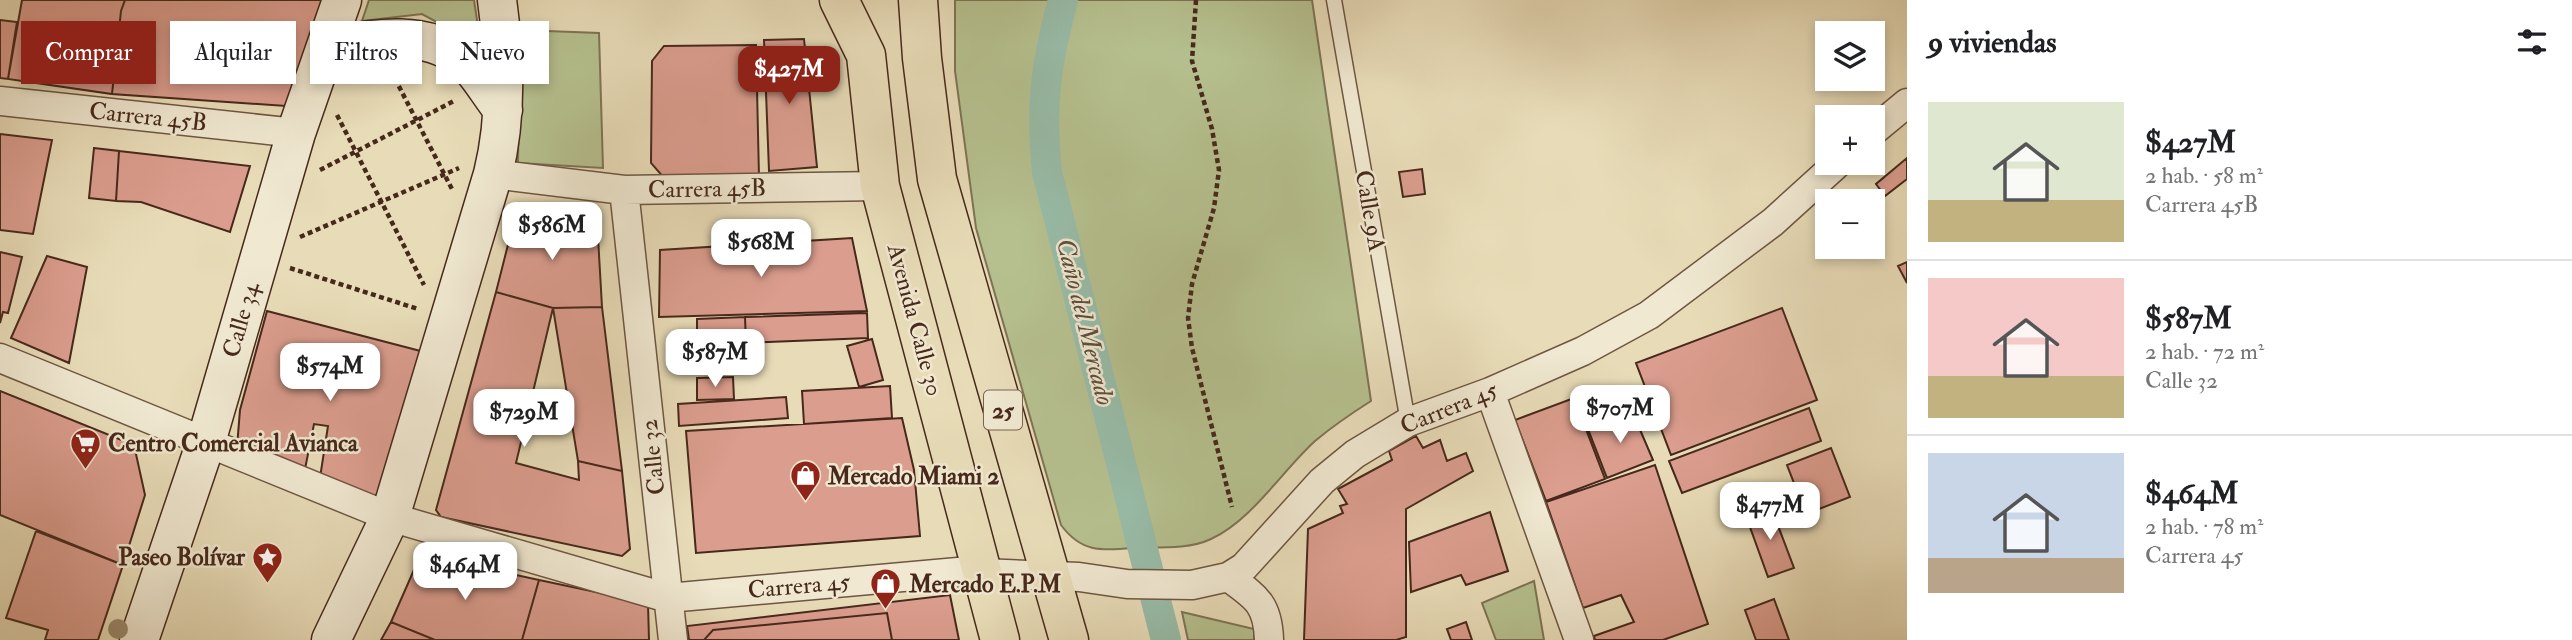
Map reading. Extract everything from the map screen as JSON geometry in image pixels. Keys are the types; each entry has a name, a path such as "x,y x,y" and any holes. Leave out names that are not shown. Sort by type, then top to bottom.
{"highway":[{"name":"Avenida Calle 30","path":"839,0 866,55 880,186 1000,640"},
{"name":"25","path":"918,0 922,58 937,179 1069,640"}],"street":[{"name":"Calle 34","path":"335,21 342,0"},
{"path":"331,640 390,517 443,324 476,237 496,163 503,110 501,30 497,0"},
{"name":"Calle 34","path":"139,640 206,442 296,133 314,84"},
{"path":"482,84 503,110"},
{"name":"Carrera 45B","path":"0,101 296,133"},
{"path":"1885,121 1907,103"},
{"name":"Carrera 45B","path":"496,163 624,190 880,186"},
{"name":"Carrera 45","path":"0,358 390,517 668,598 958,572 1079,577 1127,584 1192,585 1228,577 1244,567 1322,481 1355,454 1408,422 1490,392 1583,351 1649,315 1773,222 1825,175"},
{"name":"Calle 32","path":"624,190 673,640"},
{"path":"1490,392 1579,640"},
{"path":"1228,577 1258,600 1268,619 1269,640"}],"lane":[{"name":"Calle 9A","path":"1334,0 1408,422"}],"path":[{"path":"1196,0 1192,61 1212,129 1219,170 1214,208 1192,284 1188,318 1201,386 1232,507"},
{"path":"329,84 356,152 443,324"},
{"path":"398,84 476,237"},
{"path":"279,191 471,92 476,84"},
{"path":"259,258 288,242 444,174 496,163"},
{"path":"259,258 443,324"}],"green space":[{"path":"369,0 474,0 477,21 436,22 422,14 362,21"},
{"path":"955,0 1312,0 1371,401 1315,441 1253,508 1226,531 1211,539 1202,543 1161,548 1101,549 1084,545 1068,534 1061,525 976,228 955,71"},
{"path":"549,31 599,33 603,168 518,163 519,84 549,84"},
{"path":"1534,581 1544,640 1496,640 1482,603"},
{"path":"1182,612 1254,629 1254,640 1188,640"}],"building":[{"path":"22,0 125,0 120,21 21,21 21,81 8,79"},
{"path":"125,0 322,0 315,21 310,21 310,35 296,77 296,21 170,21 170,84 293,84 286,106 112,94 113,84 156,84 156,21 120,21"},
{"path":"0,20 17,22 8,79 0,78"},
{"path":"804,39 817,167 769,171 764,40"},
{"path":"756,45 759,177 671,186 651,163 652,61 664,46"},
{"path":"43,84 113,84 112,94"},
{"path":"0,134 52,140 33,234 0,230"},
{"path":"94,148 119,151 116,201 89,198"},
{"path":"119,151 250,166 230,232 141,202 116,201"},
{"path":"1907,158 1907,179 1885,196 1885,189 1880,189 1876,184"},
{"path":"1422,169 1425,194 1403,197 1399,172"},
{"path":"543,211 577,218 590,225 598,237 602,307 553,308 496,292 514,221 524,212"},
{"path":"852,238 867,311 659,317 660,250"},
{"path":"0,252 22,257 8,313 3,312 0,323"},
{"path":"47,256 87,267 69,363 11,338"},
{"path":"1907,262 1907,283 1898,266"},
{"path":"496,292 553,308 516,463 579,480 578,461 622,471 630,549 622,556 441,517 436,510"},
{"path":"602,307 622,471 578,461 553,308"},
{"path":"1782,308 1817,400 1671,455 1636,363"},
{"path":"267,311 432,354 379,508 319,484 328,426 314,424 303,479 237,447 240,410"},
{"path":"867,313 868,338 746,343 745,317"},
{"path":"745,317 746,343 697,345 697,319"},
{"path":"872,339 883,380 859,387 847,346"},
{"path":"733,377 734,399 697,400 697,378"},
{"path":"890,386 892,418 804,424 802,391"},
{"path":"0,391 134,445 145,495 123,565 0,515"},
{"path":"786,397 788,418 679,426 678,404"},
{"path":"1574,398 1605,479 1546,501 1515,420"},
{"path":"1809,408 1821,441 1682,493 1669,461"},
{"path":"1632,411 1653,460 1607,478 1588,429"},
{"name":"Mercado Miami 2","path":"902,418 914,470 920,536 696,553 686,431"},
{"path":"1416,436 1423,448 1440,440 1447,461 1466,453 1473,471 1406,509 1406,637 1396,640 1304,640 1308,529 1343,513 1340,506 1347,504 1338,489 1392,460 1389,451"},
{"path":"1831,448 1850,497 1806,514 1787,465"},
{"path":"1655,465 1708,624 1663,640 1595,640 1594,636 1634,622 1621,595 1583,608 1546,502"},
{"path":"1771,507 1794,568 1768,577 1746,516"},
{"path":"1490,512 1508,571 1466,585 1461,575 1411,592 1409,542"},
{"path":"36,531 123,565 98,640 45,640 48,630 6,618"},
{"path":"421,554 539,580 522,640 435,640 391,622"},
{"path":"539,580 648,603 649,640 522,640"},
{"name":"Mercado E.P.M","path":"950,595 959,640 689,640 687,626"},
{"path":"1774,599 1789,640 1756,640 1745,610"},
{"path":"887,613 892,640 704,640 713,630"},
{"path":"391,622 435,640 381,640"},
{"path":"1466,622 1472,640 1451,640 1447,629"}],"waterway":[{"name":"Caño del Mercado","path":"1063,0 1052,44 1046,85 1044,126 1047,172 1166,640"}],"place":[{"name":"Centro Comercial Avianca","path":"85,470"},
{"name":"Mercado Miami 2","path":"805,503"},
{"name":"Paseo Bolívar","path":"268,584"},
{"name":"Mercado E.P.M","path":"886,611"}]}
